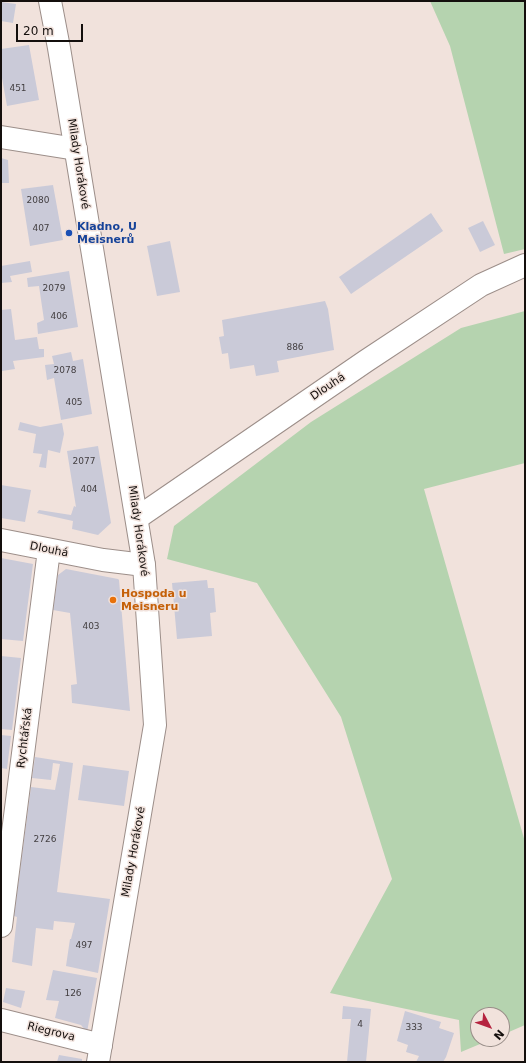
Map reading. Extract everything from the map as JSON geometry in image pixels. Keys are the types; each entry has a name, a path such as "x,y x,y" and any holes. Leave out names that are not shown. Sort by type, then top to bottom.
{"street":[{"name":"Milady Horákové","path":"50,1 76,149 144,565 155,725 99,1053"},
{"path":"1,137 76,149"},
{"name":"Dlouhá","path":"137,518 366,361 481,285 525,266"},
{"name":"Dlouhá","path":"1,540 103,560 144,565"},
{"name":"Rychtářská","path":"1,926 49,550"},
{"name":"Riegrova","path":"1,1020 99,1053"}],"green space":[{"path":"430,1 525,1 525,249 504,254 450,46"},
{"path":"525,311 525,463 424,489 525,842 525,1025 510,1032 510,1007 470,1007 470,1047 473,1047 461,1052 459,1020 330,993 392,879 341,717 257,583 167,559 174,526 311,422 461,328"}],"building":[{"path":"1,2 16,4 13,23 1,21"},
{"path":"29,45 39,100 7,106 1,78 1,49"},
{"path":"1,158 8,160 9,183 1,183"},
{"path":"53,185 63,240 30,246 21,189"},
{"path":"431,213 443,231 351,294 339,277"},
{"path":"483,221 495,245 480,252 468,228"},
{"path":"170,241 180,292 157,296 147,246"},
{"path":"30,261 32,272 10,276 12,282 1,283 1,266"},
{"path":"69,271 78,327 38,334 37,323 44,320 39,286 28,287 27,278"},
{"path":"325,301 328,309 334,350 277,361 279,372 256,376 254,365 230,369 228,353 222,354 219,337 224,336 222,320"},
{"path":"11,309 15,340 37,337 39,349 44,349 44,357 13,361 15,369 2,371 1,310"},
{"path":"71,352 73,361 83,359 92,414 61,420 54,378 47,380 45,365 54,364 52,356"},
{"path":"20,422 40,427 62,423 64,434 60,453 48,450 46,468 39,467 42,454 33,453 36,434 18,430"},
{"path":"98,446 111,523 98,535 72,529 73,521 37,513 39,510 71,515 74,506 76,507 67,451"},
{"path":"1,485 31,490 25,522 1,518"},
{"path":"1,558 33,564 23,641 1,639"},
{"path":"66,569 119,580 130,711 72,703 71,685 77,684 70,613 53,610 58,575"},
{"path":"207,580 208,588 214,588 216,612 210,613 212,636 177,639 172,583"},
{"path":"1,656 21,658 12,730 1,729"},
{"path":"1,735 11,736 7,769 1,768"},
{"path":"35,757 73,763 57,892 110,899 98,973 66,966 70,939 75,923 54,921 53,930 36,928 32,966 12,962 17,917 14,916 31,787 55,790 60,764 53,763 51,780 32,778"},
{"path":"83,765 129,771 124,806 78,800"},
{"path":"53,970 97,978 87,1032 81,1025 55,1018 59,1001 46,1000"},
{"path":"6,988 25,991 21,1008 3,1002"},
{"path":"343,1006 371,1009 366,1062 347,1062 351,1019 342,1019"},
{"path":"405,1011 441,1022 439,1028 454,1033 443,1062 416,1062 419,1056 406,1052 408,1045 397,1041"},
{"path":"59,1055 82,1059 82,1062 57,1062"}],"place":[{"name":"Kladno, U Meisnerů","path":"69,233"},
{"name":"Hospoda u Meisneru","path":"113,600"}]}
